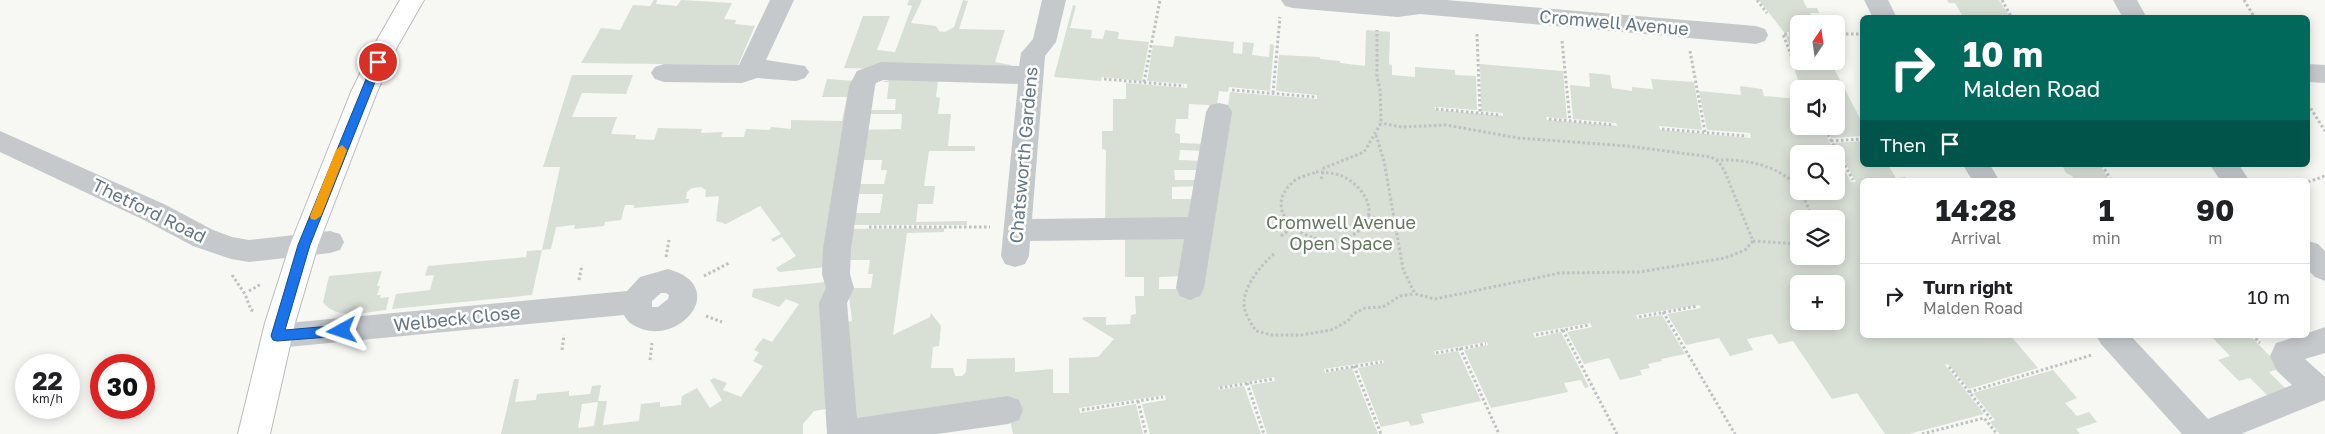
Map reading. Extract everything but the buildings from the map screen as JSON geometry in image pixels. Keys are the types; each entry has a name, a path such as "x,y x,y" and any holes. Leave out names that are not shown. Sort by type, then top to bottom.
{"main road":[{"path":"254,434 279,329 317,243 364,92 385,48 412,0"}],"street":[{"path":"664,73 742,74 751,68 782,0"},
{"name":"Chatsworth Gardens","path":"1016,237 1033,53 1044,42 1054,0"},
{"path":"1876,0 1884,15"},
{"path":"2125,0 2133,15"},
{"name":"Cromwell Avenue","path":"1286,7 1378,7 1398,9 1420,6 1756,35"},
{"path":"751,68 796,72"},
{"path":"1008,410 843,434 833,303 841,296 836,263 840,227 862,86 866,77 881,71 1030,75"},
{"path":"2310,72 2325,74"},
{"path":"1190,288 1225,101"},
{"name":"Thetford Road","path":"0,141 147,209 203,238 231,248 249,251 317,243"},
{"path":"1977,167 1985,178"},
{"path":"2225,167 2234,178"},
{"path":"1016,237 1200,228"},
{"path":"2310,254 2325,269"},
{"name":"Welbeck Close","path":"279,329 636,302"},
{"path":"2116,340 2204,434 2317,389 2284,356 2287,352 2325,340"}],"path":[{"path":"1144,82 1160,0"},
{"path":"2002,0 2010,15"},
{"path":"2244,0 2253,15"},
{"path":"1273,93 1286,7"},
{"path":"1320,178 1324,168 1364,152 1376,135 1381,123 1376,69 1378,7"},
{"path":"1476,32 1480,112"},
{"path":"1790,34 1784,34 1790,51"},
{"path":"1845,34 1860,34"},
{"path":"1562,39 1570,121"},
{"path":"1690,50 1705,132"},
{"path":"1104,79 1184,86"},
{"path":"1225,101 1273,93 1315,97"},
{"path":"2310,107 2325,131"},
{"path":"1436,108 1501,115"},
{"path":"1549,119 1614,125"},
{"path":"1381,123 1402,127 1446,125 1518,138 1628,146 1701,155 1715,160 1751,162 1790,178"},
{"path":"1662,128 1747,136"},
{"path":"1376,135 1384,161 1392,222 1403,269 1410,287 1415,294 1421,297 1435,298 1560,273 1664,270 1725,258 1745,250 1753,241"},
{"path":"1828,135 1853,180"},
{"path":"1831,141 1860,139"},
{"path":"1715,160 1725,172 1753,241"},
{"path":"2103,167 2110,178"},
{"path":"1322,172 1345,177 1357,185 1366,195 1369,207 1368,215 1360,229 1349,237 1335,241 1320,241 1306,237 1285,221 1280,210 1280,199 1284,189 1292,180 1303,175 1322,172"},
{"path":"2310,181 2325,176"},
{"path":"1368,215 1378,219"},
{"path":"840,227 1016,237"},
{"path":"1281,236 1292,228"},
{"path":"1753,241 1790,243"},
{"path":"231,248 227,266 245,294 251,310 279,329"},
{"path":"1274,254 1256,275 1245,296 1244,306 1256,331 1272,335 1301,335 1331,330 1348,321 1353,314 1365,308 1382,307 1400,296 1415,294"},
{"path":"249,290 258,284 269,284"},
{"path":"1638,317 1698,306"},
{"path":"1663,312 1735,434"},
{"path":"1536,335 1589,325"},
{"path":"1563,330 1616,434"},
{"path":"1969,392 2116,340"},
{"path":"1436,352 1486,344"},
{"path":"1460,348 1499,434"},
{"path":"1326,371 1382,362"},
{"path":"1354,366 1381,434"},
{"path":"1949,367 1991,419"},
{"path":"1220,388 1273,379"},
{"path":"1247,383 1264,434"},
{"path":"1082,410 1163,398"},
{"path":"1138,401 1146,434"},
{"path":"1922,434 1984,418 1997,434"}],"green space":[{"path":"654,0 657,0 656,4 677,6 681,0 732,3 724,19 736,20 735,24 755,26 738,65 581,63 601,28 620,30 633,5 650,6"},
{"path":"909,0 922,0 911,23 936,26 939,31 945,32 954,27 963,0 968,1 959,29 1005,30 995,62 1011,65 1010,72 844,68 863,16 890,16 877,50 895,52 912,6 907,5"},
{"path":"1759,0 1803,0 1807,8 1817,8 1819,13 1790,15 1790,32 1784,32"},
{"path":"1947,0 1999,0 2009,15 1962,15 1955,3 1949,3"},
{"path":"1073,5 1076,6 1070,28 1092,30 1091,38 1103,39 1105,30 1119,32 1118,39 1149,42 1142,81 1102,77 1101,81 1054,77"},
{"name":"Cromwell Avenue Open Space","path":"1366,30 1390,32 1389,64 1392,65 1392,75 1415,77 1415,67 1455,70 1455,75 1476,76 1477,110 1435,107 1435,110 1503,116 1503,113 1481,111 1480,64 1563,71 1567,119 1546,117 1547,120 1617,126 1616,123 1573,119 1570,85 1590,87 1589,73 1610,75 1612,88 1632,91 1632,87 1653,89 1651,79 1694,82 1702,130 1659,126 1660,130 1751,138 1750,133 1707,130 1699,91 1741,95 1740,86 1762,89 1764,96 1790,98 1790,135 1826,135 1831,145 1790,145 1790,200 1845,200 1845,171 1851,182 1856,182 1845,162 1845,145 1835,145 1834,143 1860,141 1860,167 1889,167 1896,178 1860,178 1860,338 2013,338 2038,368 1969,389 1948,364 1945,365 1984,414 1909,434 1885,434 1857,393 1832,399 1793,341 1779,344 1772,334 1747,339 1753,350 1730,356 1719,338 1686,345 1667,314 1701,308 1699,305 1636,315 1638,319 1662,315 1685,354 1648,364 1650,368 1640,370 1642,375 1620,380 1609,358 1584,364 1567,332 1592,327 1590,323 1533,333 1535,338 1561,332 1589,387 1585,388 1581,380 1564,383 1568,392 1491,408 1464,350 1488,345 1487,342 1434,351 1435,355 1458,351 1481,401 1421,414 1424,423 1411,426 1408,421 1381,427 1358,368 1384,363 1383,360 1324,369 1325,373 1352,368 1378,434 1267,434 1251,385 1275,381 1274,377 1218,387 1219,390 1244,386 1261,434 1150,434 1142,404 1166,400 1165,395 1079,408 1080,413 1136,404 1143,434 1013,434 1009,415 846,429 839,324 852,321 848,288 871,288 873,274 868,274 870,260 848,260 848,229 944,228 944,232 907,233 893,335 930,317 931,313 941,326 939,346 933,347 931,368 953,368 955,376 962,376 966,372 967,359 1015,358 1015,372 1053,369 1053,393 1069,393 1069,358 1098,357 1114,339 1082,319 1084,317 1106,317 1106,325 1130,324 1131,315 1136,314 1135,296 1144,296 1144,277 1125,277 1125,234 1194,234 1187,276 1159,277 1159,289 1184,289 1185,296 1197,298 1227,106 1189,104 1188,119 1176,119 1175,133 1180,134 1180,143 1206,144 1207,151 1180,150 1179,160 1203,161 1200,170 1174,170 1175,180 1200,180 1203,186 1172,187 1172,199 1202,199 1196,225 1105,226 1106,150 1102,149 1102,131 1113,131 1113,99 1126,99 1126,83 1187,88 1187,84 1147,81 1153,45 1173,47 1175,36 1234,42 1233,53 1242,54 1243,42 1254,43 1252,55 1269,57 1270,44 1274,45 1270,91 1229,87 1228,92 1219,91 1217,105 1228,106 1230,92 1317,99 1317,95 1276,91 1279,55 1320,57 1320,59 1340,61 1340,63 1365,66"},
{"path":"1786,36 1790,36 1790,46"},
{"path":"1835,70 1840,80 1798,80 1795,71"},
{"path":"572,75 633,75 626,94 582,93 572,117 617,117 611,134 636,135 635,139 654,140 658,128 702,129 701,133 723,132 721,137 744,137 746,129 770,130 771,127 791,129 791,120 842,121 847,97 822,97 827,79 856,81 827,267 779,272 776,268 796,256 782,237 773,242 771,239 781,234 760,206 726,224 716,221 719,196 705,197 706,190 701,187 692,188 687,192 686,199 689,199 688,203 634,208 634,205 625,205 621,220 605,222 604,226 574,229 575,225 556,227 551,249 542,250 560,167 543,167"},
{"path":"901,77 938,81 936,97 940,98 938,114 951,114 948,146 975,146 975,151 929,151 924,186 935,186 933,204 918,204 916,222 967,221 967,225 849,225 855,213 880,213 883,194 858,194 860,184 884,184 887,170 881,170 882,160 863,160 862,130 901,129 902,114 869,114 870,110 895,110 896,99 887,99 889,82 882,82"},
{"path":"1845,90 1860,118 1860,136 1831,138 1830,135 1845,135"},
{"path":"2063,167 2101,167 2108,178 2074,178 2066,173"},
{"path":"542,250 532,295 392,309 396,294 430,290 434,275 425,276 428,266 526,257 527,251"},
{"path":"382,271 377,286 380,286 377,295 381,295 380,298 389,297 386,310 352,314 343,313 336,312 323,302 329,276"},
{"path":"827,282 837,407 814,411 803,424 803,434 501,434 514,379 519,379 515,402 536,400 537,394 569,391 569,396 590,394 592,386 601,385 598,401 607,401 603,425 639,421 641,404 660,402 660,407 681,405 682,396 697,388 710,408 722,400 710,380 714,378 727,383 723,390 741,397 763,366 753,361 759,352 754,350 763,338 772,342 799,304 786,299 779,307 752,297 753,289","holes":["598,402 594,426 578,428 582,404"]},
{"path":"2213,338 2252,338 2282,368 2269,372 2290,393 2272,400 2250,378 2239,381 2218,360 2230,356"},
{"path":"2053,370 2077,398 2065,403 2077,416 2089,412 2097,422 2076,429 2080,434 2000,434 1990,422 1995,420 1973,393"}],"slow traffic":[{"path":"315,216 342,150"}],"route":[{"path":"342,331 277,336 292,280 304,245 364,92 378,62"}]}
